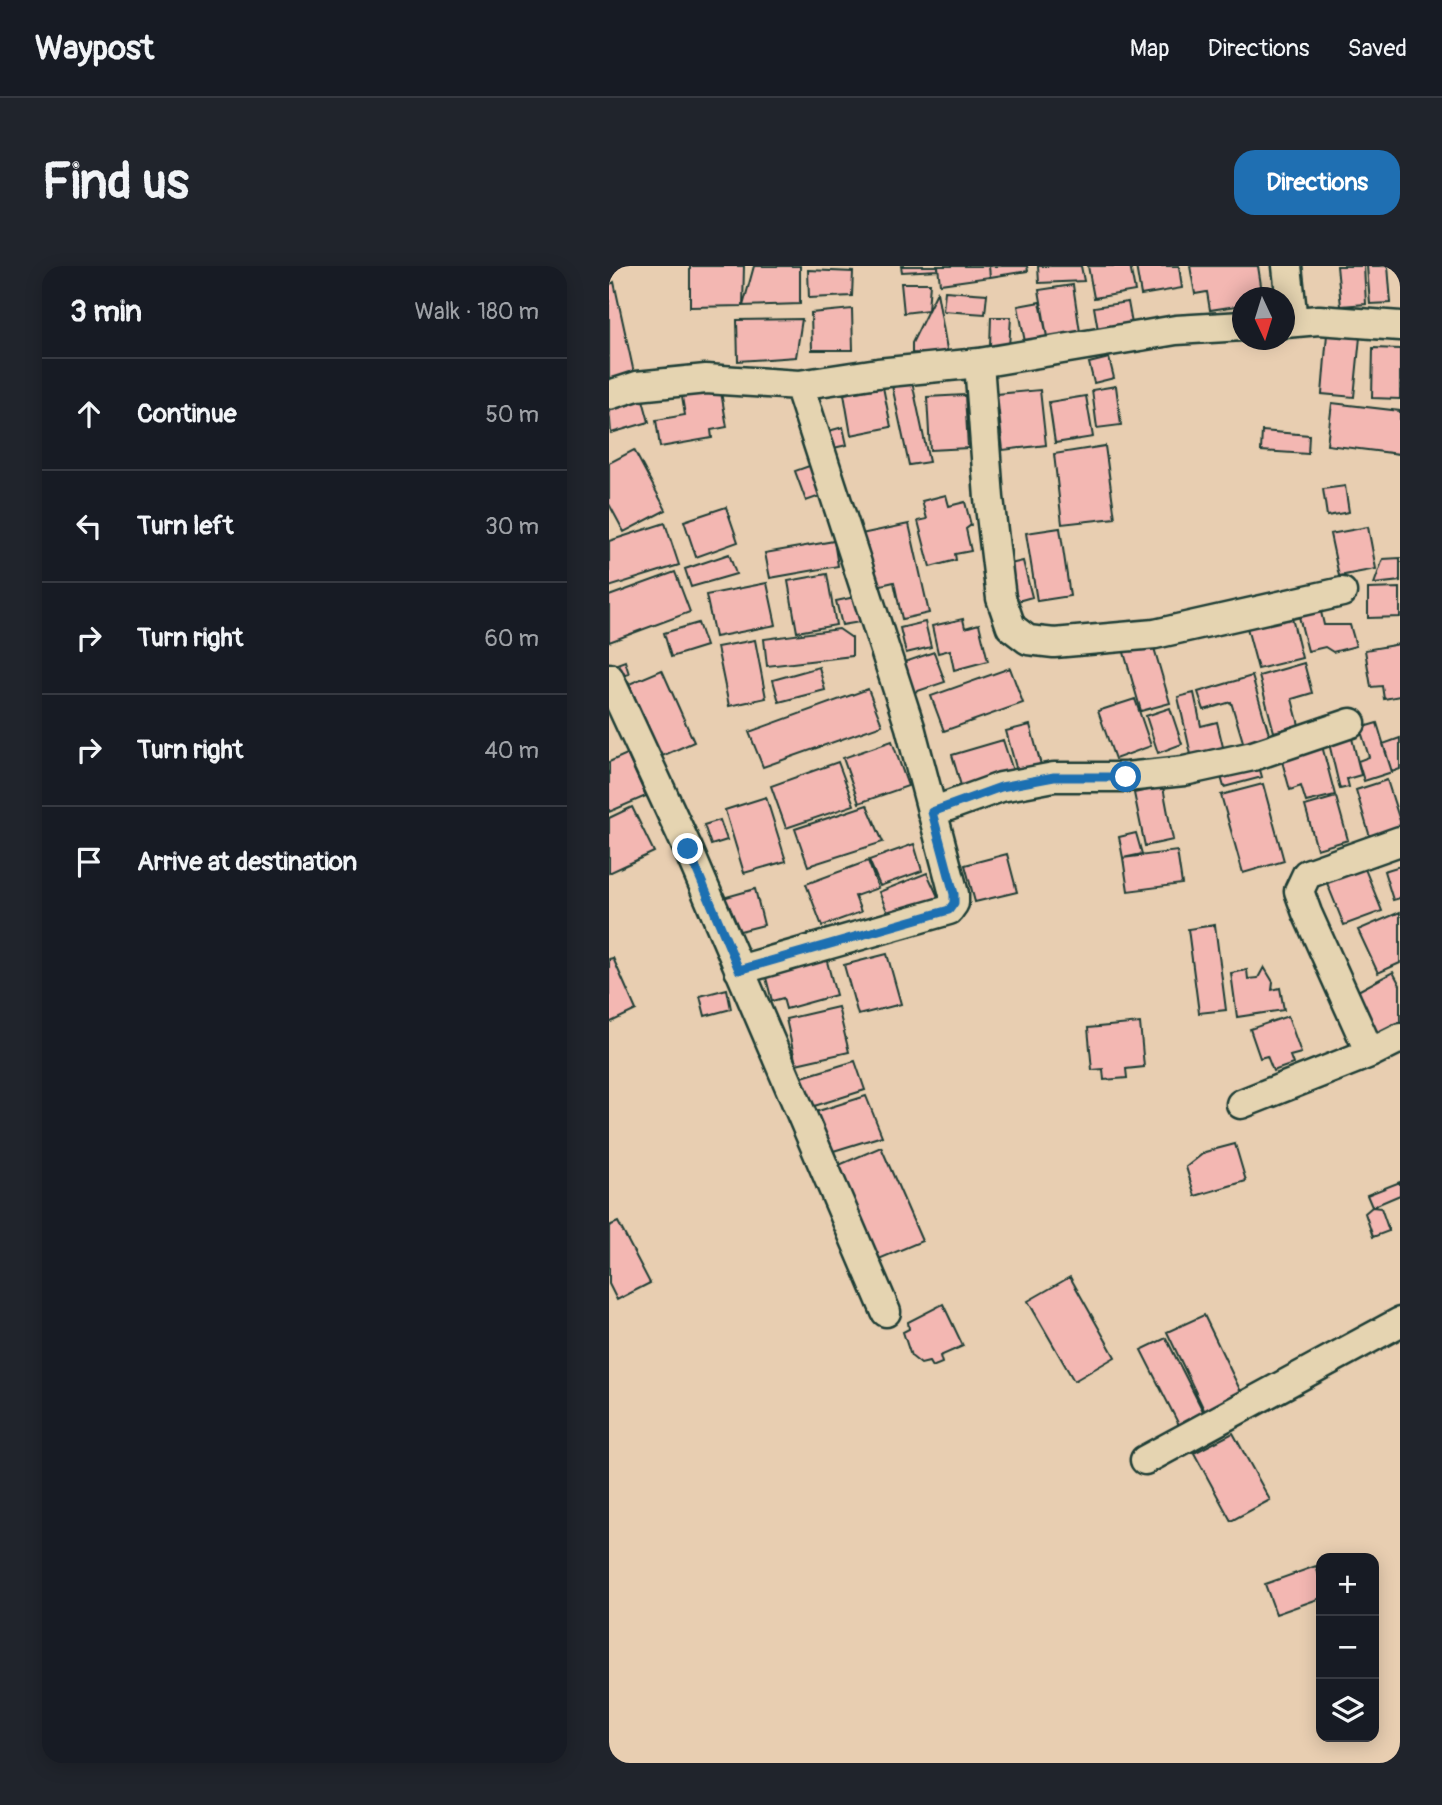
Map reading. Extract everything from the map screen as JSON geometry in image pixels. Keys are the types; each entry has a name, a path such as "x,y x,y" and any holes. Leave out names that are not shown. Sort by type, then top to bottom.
{"street":[{"path":"1287,266 1288,287"},
{"path":"1295,322 1319,320 1400,326"},
{"path":"609,395 638,386 706,379 799,385 878,373 979,363 1176,330 1232,327"},
{"path":"979,363 989,498 1001,598 1011,627 1028,640 1054,643 1155,634 1342,592"},
{"path":"739,970 949,910 954,903 954,894 910,727 799,385"},
{"path":"609,678 688,849 886,1312"},
{"path":"932,812 1001,787 1054,777 1126,777 1184,771 1253,755 1351,723"},
{"path":"1370,1054 1299,891 1307,874 1400,841"},
{"path":"1241,1104 1370,1054 1400,1038"},
{"path":"1145,1460 1400,1322"}],"building":[{"path":"690,266 744,266 743,306 690,307"},
{"path":"754,266 800,266 800,304 743,306"},
{"path":"901,266 938,266 938,270 902,272"},
{"path":"938,266 989,266 990,277 940,284"},
{"path":"989,266 1027,266 1028,271 990,277"},
{"path":"1038,266 1081,266 1084,281 1039,283"},
{"path":"1088,266 1130,266 1135,291 1094,298"},
{"path":"1136,266 1179,266 1182,288 1141,295"},
{"path":"1190,266 1258,266 1261,287 1232,287 1232,307 1210,310 1207,292 1195,294"},
{"path":"1337,266 1364,266 1366,304 1341,306"},
{"path":"1367,266 1388,266 1391,303 1370,304"},
{"path":"808,270 853,272 852,296 809,298"},
{"path":"614,282 634,373 609,391 609,285"},
{"path":"901,283 930,283 928,310 904,313"},
{"path":"1073,285 1080,332 1047,337 1039,290"},
{"path":"945,291 987,294 985,314 943,311"},
{"path":"937,292 948,355 912,353 912,343"},
{"path":"1040,302 1047,337 1025,342 1018,306"},
{"path":"1128,302 1132,324 1098,330 1094,307"},
{"path":"852,309 853,350 812,350 811,313"},
{"path":"991,317 1011,317 1009,347 990,346"},
{"path":"802,319 796,357 738,361 737,320"},
{"path":"1327,334 1360,337 1354,397 1322,394"},
{"path":"1373,348 1400,349 1400,399 1372,398"},
{"path":"1109,358 1114,378 1094,383 1089,363"},
{"path":"911,377 929,462 909,465 891,381"},
{"path":"1116,386 1121,425 1097,428 1092,390"},
{"path":"706,387 708,394 721,392 727,427 711,430 712,438 660,447 656,420 685,415 681,391"},
{"path":"883,387 891,427 851,435 844,394"},
{"path":"1040,390 1046,445 1003,450 997,394"},
{"path":"965,395 968,448 930,450 927,397"},
{"path":"642,396 649,422 611,433 609,406"},
{"path":"1086,396 1093,437 1055,443 1049,402"},
{"path":"1332,403 1400,411 1400,454 1327,445"},
{"path":"843,427 847,445 829,449 825,432"},
{"path":"1262,431 1309,435 1308,454 1261,451"},
{"path":"1105,446 1115,518 1062,524 1054,454"},
{"path":"634,450 666,510 624,532 609,504 609,463"},
{"path":"812,465 823,495 806,501 795,471"},
{"path":"1345,486 1349,512 1327,516 1323,489"},
{"path":"946,495 949,506 965,502 971,525 966,529 971,551 955,554 956,560 930,567 918,521 927,519 922,501"},
{"path":"726,507 738,542 696,557 684,521"},
{"path":"665,523 679,565 609,587 609,541"},
{"path":"909,524 929,613 902,619 894,582 872,587 861,534"},
{"path":"1368,527 1376,569 1339,576 1330,534"},
{"path":"1060,528 1070,596 1037,601 1026,533"},
{"path":"834,541 838,566 770,578 765,553"},
{"path":"729,554 736,574 691,587 685,569"},
{"path":"1400,558 1400,581 1374,584 1383,559"},
{"path":"1023,561 1032,597 1014,602 1006,565"},
{"path":"675,572 690,612 609,642 609,596"},
{"path":"827,574 836,625 797,632 788,581"},
{"path":"767,583 776,625 715,637 706,595"},
{"path":"1400,588 1400,617 1368,618 1368,589"},
{"path":"855,597 860,622 842,625 836,601"},
{"path":"1319,603 1324,625 1350,625 1356,646 1333,652 1325,647 1308,651 1297,609"},
{"path":"1273,617 1278,621 1292,618 1302,658 1258,669 1246,624"},
{"path":"963,619 965,628 979,624 988,661 954,670 950,650 938,653 932,626"},
{"path":"925,622 931,647 906,653 900,628"},
{"path":"698,623 706,646 671,657 664,633"},
{"path":"839,629 852,638 852,656 767,666 764,639"},
{"path":"755,640 766,698 729,706 717,647"},
{"path":"1152,641 1170,703 1141,711 1123,649"},
{"path":"1400,644 1400,696 1384,699 1382,686 1371,687 1365,650"},
{"path":"934,652 945,682 909,694 899,664"},
{"path":"625,661 629,674 618,677 614,665"},
{"path":"1304,663 1312,693 1292,699 1299,725 1274,732 1259,676"},
{"path":"819,667 825,690 779,702 773,680"},
{"path":"1010,668 1023,703 944,731 931,696"},
{"path":"662,670 694,742 660,757 629,684"},
{"path":"1252,676 1270,737 1244,745 1231,702 1204,710 1198,692"},
{"path":"868,689 882,725 763,767 749,732"},
{"path":"1194,693 1201,726 1217,722 1224,751 1192,759 1178,697"},
{"path":"1135,699 1151,746 1115,759 1098,711"},
{"path":"1170,708 1182,744 1158,753 1146,716"},
{"path":"1377,723 1392,772 1364,781 1358,761 1369,757 1360,728"},
{"path":"1030,725 1041,765 1017,771 1006,731"},
{"path":"1351,734 1361,775 1347,779 1349,787 1340,789 1328,739"},
{"path":"1400,738 1400,769 1392,772 1383,744"},
{"path":"1003,740 1014,774 962,789 952,755"},
{"path":"892,741 908,786 859,803 843,758"},
{"path":"1321,742 1335,795 1306,802 1301,786 1290,790 1280,754"},
{"path":"627,754 646,796 609,812 609,762"},
{"path":"838,762 854,805 786,828 771,786"},
{"path":"1258,763 1262,777 1224,787 1220,773"},
{"path":"1387,780 1400,828 1370,837 1356,790"},
{"path":"1263,784 1284,861 1243,873 1221,795"},
{"path":"1163,787 1173,840 1145,846 1134,793"},
{"path":"766,797 786,861 744,873 725,810"},
{"path":"1336,797 1348,840 1317,849 1305,806"},
{"path":"867,805 883,842 808,866 795,829"},
{"path":"632,807 654,852 609,873 609,818"},
{"path":"720,820 727,840 711,845 704,825"},
{"path":"1136,833 1142,854 1123,858 1119,837"},
{"path":"914,844 922,871 880,886 869,860"},
{"path":"1177,851 1182,884 1128,891 1123,858"},
{"path":"1007,854 1017,892 975,902 965,865"},
{"path":"868,861 878,888 855,896 861,912 822,926 806,884"},
{"path":"1363,864 1382,911 1344,925 1325,878"},
{"path":"1400,866 1400,898 1393,900 1384,871"},
{"path":"927,873 940,901 890,918 879,892"},
{"path":"755,889 764,925 732,933 723,898"},
{"path":"1400,912 1400,963 1378,973 1358,930"},
{"path":"1215,925 1226,1010 1199,1013 1188,929"},
{"path":"825,954 836,995 786,1009 783,998 772,1001 764,970"},
{"path":"887,954 901,1004 858,1015 844,965"},
{"path":"613,958 636,1010 609,1023 609,959"},
{"path":"1264,967 1273,982 1272,990 1280,988 1284,1010 1237,1017 1231,973 1247,970 1248,979 1258,978"},
{"path":"1393,972 1400,985 1400,1032 1382,1041 1356,992"},
{"path":"727,989 731,1009 705,1016 700,996"},
{"path":"838,1007 849,1052 796,1064 786,1019"},
{"path":"1288,1016 1301,1053 1290,1056 1293,1064 1273,1071 1267,1056 1260,1058 1250,1029"},
{"path":"1140,1023 1144,1067 1126,1069 1127,1078 1104,1080 1103,1069 1092,1070 1088,1028"},
{"path":"855,1061 865,1090 808,1108 799,1078"},
{"path":"866,1096 882,1136 827,1153 812,1113"},
{"path":"1235,1144 1246,1181 1195,1196 1186,1167 1205,1152"},
{"path":"881,1147 922,1241 879,1259 839,1165"},
{"path":"1400,1182 1400,1195 1372,1207 1367,1195"},
{"path":"1372,1207 1381,1208 1389,1231 1373,1237 1365,1213"},
{"path":"618,1222 650,1283 617,1300 609,1284 609,1226"},
{"path":"1070,1277 1115,1357 1074,1381 1028,1301"},
{"path":"943,1304 963,1346 940,1356 942,1363 932,1367 929,1362 921,1364 911,1356 903,1332 909,1329 908,1322"},
{"path":"1204,1315 1244,1398 1207,1416 1167,1332"},
{"path":"1166,1338 1204,1413 1179,1425 1141,1350"},
{"path":"1233,1433 1270,1500 1231,1521 1194,1453"},
{"path":"1316,1566 1316,1600 1276,1614 1265,1584"}],"route":[{"path":"688,849 739,970 949,910 954,903 954,894 932,812 1001,787 1054,777 1126,777"}]}
